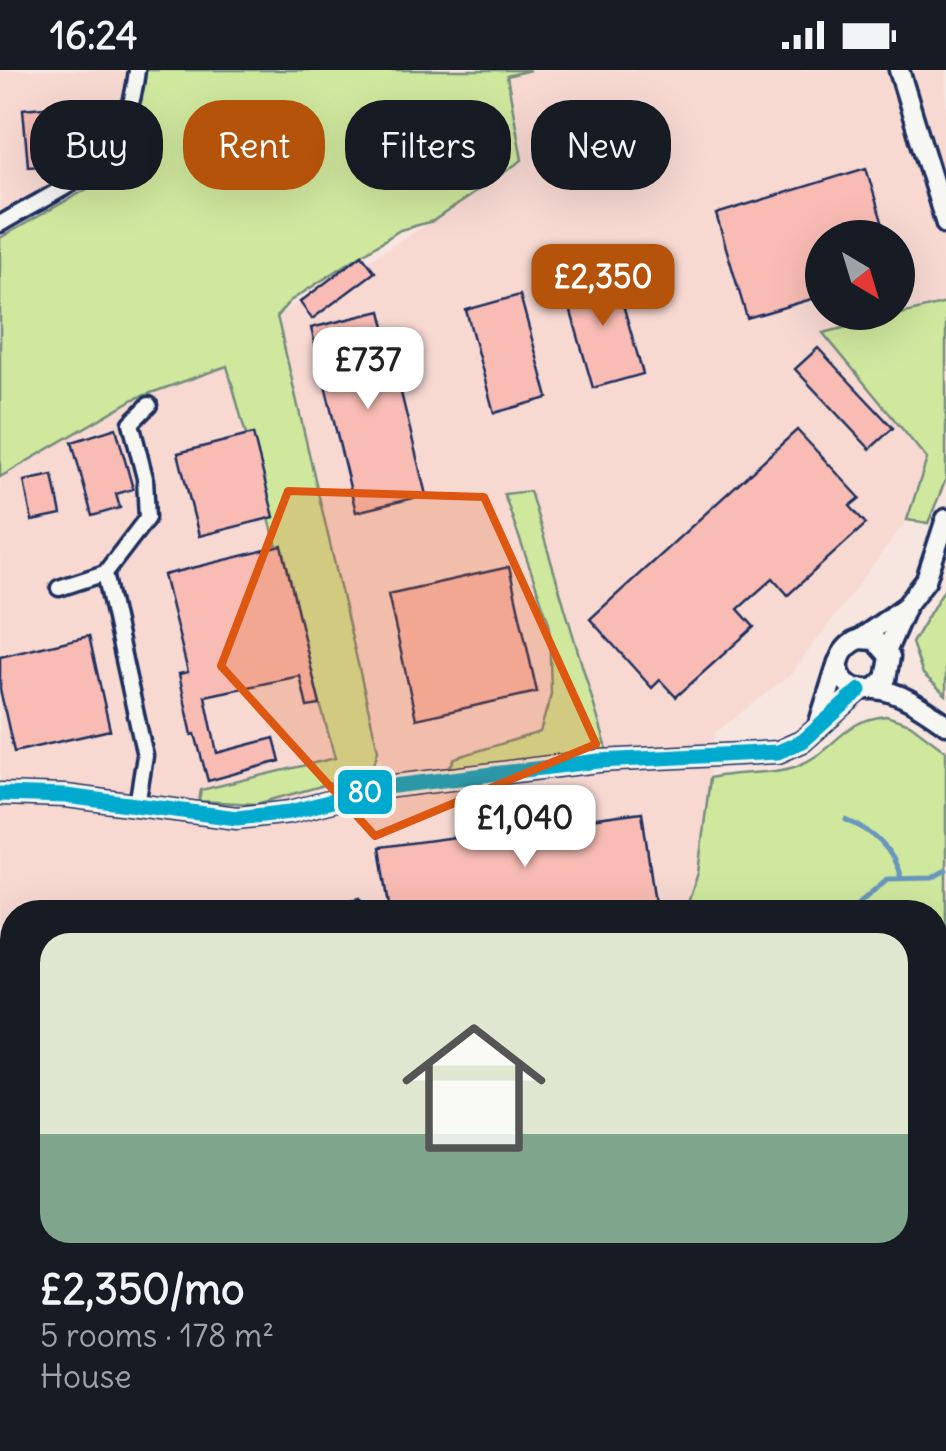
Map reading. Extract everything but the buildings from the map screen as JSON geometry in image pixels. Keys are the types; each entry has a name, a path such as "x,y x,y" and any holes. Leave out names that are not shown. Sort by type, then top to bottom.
{"street":[{"path":"0,224 82,179 106,154 126,126 137,70"},
{"path":"899,70 946,224"},
{"path":"59,588 104,573 147,518 146,478 131,423 149,406"},
{"path":"819,724 842,651 906,606 926,580 946,519"},
{"path":"104,573 146,756 137,805"},
{"path":"0,794 66,796 237,818 290,812 386,787 599,761 778,752 803,740 819,724 886,680 888,658 906,606"},
{"path":"860,638 875,640 919,705"},
{"path":"838,662 840,675 848,685 919,705 946,724"}],"highlighted area":[{"path":"288,491 484,497 596,744 375,836 221,666"}],"shaded area":[{"path":"0,70 144,70 137,100 30,100 30,190 85,190 0,238"},
{"path":"494,70 946,70 946,303 915,311 915,220 805,220 805,330 835,330 823,333 927,460 907,520 792,673 715,733 698,873 689,900 0,900 0,477 128,401 227,365 335,758 291,811 386,786 277,316 478,190 511,190 511,167 521,160 511,127 511,100 503,100"}],"green space":[{"path":"144,70 530,70 507,76 522,160 511,168 511,100 345,100 345,190 478,190 433,221 400,230 290,301 277,316 378,750 372,772 256,804 199,801 201,790 335,758 227,366 134,399 0,477 0,238 85,190 163,190 163,100 137,100"},
{"path":"946,303 946,479 928,523 907,520 927,459 823,333 915,330 915,311"},
{"path":"530,491 607,749 449,769 455,758 540,732 551,694 549,623 504,494"},
{"path":"946,586 946,695 923,674 912,643"},
{"path":"886,716 910,724 946,751 946,900 689,900 698,873 710,778 797,766 821,753 848,730"}],"waterway":[{"path":"846,820 881,842 901,878"},
{"path":"863,900 887,879 932,878 946,870"}],"transit line":[{"name":"80","path":"0,794 66,796 237,818 290,812 386,787 599,761 778,752 803,741 860,690"}]}
